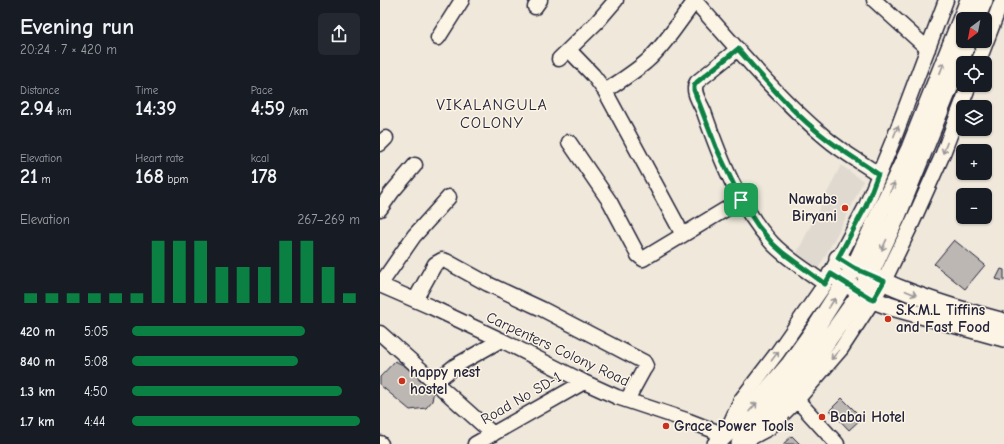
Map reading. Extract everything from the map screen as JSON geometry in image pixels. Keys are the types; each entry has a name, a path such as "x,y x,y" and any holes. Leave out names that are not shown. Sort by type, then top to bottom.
{"main road":[{"path":"720,440 749,412 790,364 816,328 854,268 910,148 969,0"},
{"path":"979,12 984,0"},
{"path":"742,443 805,372 867,296 877,278 897,216 965,48"},
{"path":"838,258 854,268 929,300 1004,322"},
{"path":"828,279 845,283 867,296 907,312 1004,338"}],"street":[{"path":"438,38 462,0"},
{"path":"616,0 597,22 564,54 593,75 605,91 682,235"},
{"path":"874,0 928,49"},
{"path":"720,440 741,400 777,353 828,279 866,206 946,0"},
{"path":"981,56 1002,0"},
{"path":"605,91 631,74 647,61 662,44 694,1 771,87 811,126 827,140 878,174"},
{"path":"738,49 694,86 694,90 716,147 741,200 758,226 773,244 783,253 828,279"},
{"path":"877,278 913,221 942,156 967,92"},
{"path":"569,142 610,202 640,258 643,259 741,200"},
{"path":"380,209 415,165"},
{"path":"380,285 414,236 450,197"},
{"path":"415,300 435,264 442,260 446,261 488,284 542,309 644,362 646,366 627,400"},
{"name":"Carpenters Colony Road","path":"380,285 501,340 584,382 627,400 689,421 720,440"},
{"path":"742,443 768,428 797,400 841,349 867,296"},
{"path":"380,332 492,434"},
{"path":"435,382 455,366 501,340"},
{"name":"Road No SD-1","path":"475,444 584,382"},
{"path":"797,400 837,444"}],"shaded area":[{"path":"841,165 863,181 848,214 818,269 797,253"}],"building":[{"path":"954,240 985,265 965,289 934,264"},
{"path":"1001,269 1004,270 1004,281 996,279"},
{"name":"happy nest hostel","path":"395,361 411,369 434,390 432,401 426,408 410,410 380,385 380,377"},
{"path":"842,398 862,418 849,430 830,410"},
{"path":"792,436 800,444 783,444"}],"place":[{"name":"Nawabs Biryani","path":"845,208"},
{"name":"S.K.M.L Tiffins and Fast Food","path":"888,319"},
{"name":"happy nest hostel","path":"402,381"},
{"name":"Babai Hotel","path":"822,417"},
{"name":"Grace Power Tools","path":"666,426"}],"district":[{"name":"VIKALANGULA COLONY","path":"492,113"}],"route":[{"path":"738,49 771,87 800,116 827,140 878,174 866,206 838,258 854,268 884,281 873,300 831,274 825,284 783,253 773,244 758,226 741,200 716,147 704,112 694,90 694,86 697,82 738,49"}]}
